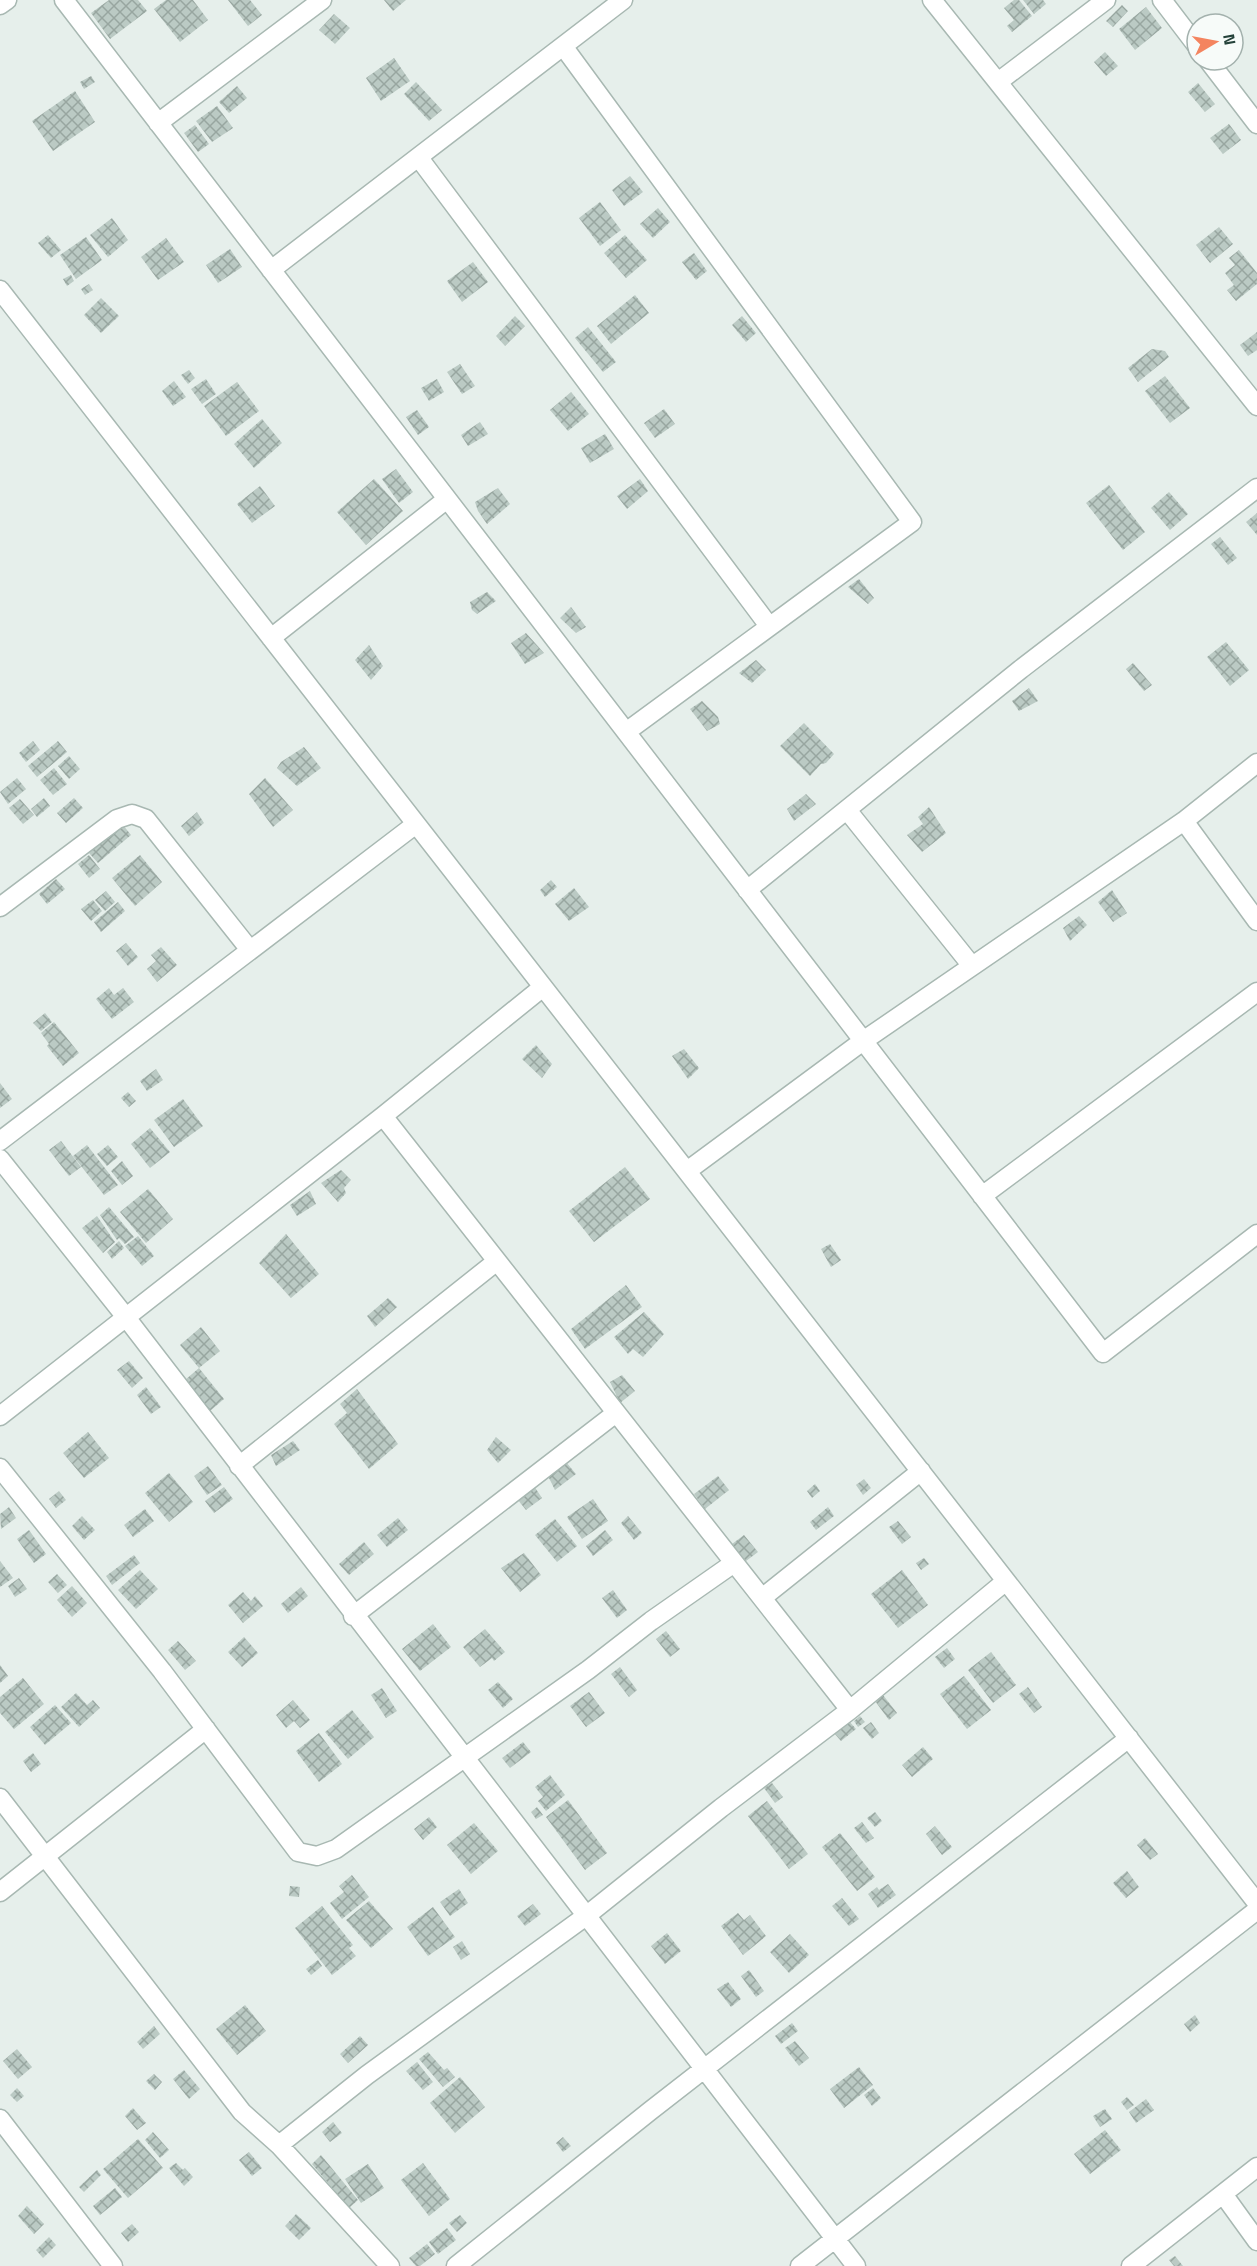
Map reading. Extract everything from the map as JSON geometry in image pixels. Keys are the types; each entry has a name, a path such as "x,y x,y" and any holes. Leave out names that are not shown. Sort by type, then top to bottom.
{"street":[{"path":"0,5 7,0"},
{"path":"64,0 1103,1353 1257,1234"},
{"path":"158,123 322,0"},
{"path":"271,270 623,0"},
{"path":"932,0 1257,406"},
{"path":"998,82 1106,0"},
{"path":"1162,0 1185,30"},
{"path":"563,46 912,522 626,732"},
{"path":"1217,72 1257,124"},
{"path":"419,158 770,626"},
{"path":"0,290 1257,1903"},
{"path":"747,890 1022,669 1257,488"},
{"path":"271,638 447,499"},
{"path":"687,1171 863,1041 1184,820 1257,763"},
{"path":"847,810 972,966"},
{"path":"0,907 117,819 132,814 146,819 250,950"},
{"path":"1184,820 1257,921"},
{"path":"0,1141 416,824"},
{"path":"0,1416 543,987"},
{"path":"982,1196 1257,992"},
{"path":"382,1116 850,1710"},
{"path":"0,1159 125,1316 353,1616 856,2266"},
{"path":"239,1466 497,1261"},
{"path":"353,1616 616,1413"},
{"path":"0,1468 162,1671 298,1852 317,1856 336,1849 734,1563"},
{"path":"762,1598 921,1472"},
{"path":"279,2145 367,2075 586,1916 721,1808 850,1710 1006,1581"},
{"path":"0,1892 206,1729"},
{"path":"456,2266 1129,1738"},
{"path":"0,1798 242,2112 279,2145 390,2266"},
{"path":"800,2266 1257,1910"},
{"path":"0,2119 113,2266"},
{"path":"1131,2266 1257,2167"},
{"path":"1223,2194 1257,2241"}],"building":[{"path":"109,0 138,0 147,11 110,39 91,13"},
{"path":"166,0 193,0 208,20 180,42 154,9"},
{"path":"228,0 250,0 262,15 248,26"},
{"path":"384,0 406,0 393,11"},
{"path":"1014,0 1019,0 1032,16 1012,32 1007,26 1014,20 1004,8"},
{"path":"1023,0 1043,0 1046,4 1034,14"},
{"path":"1122,5 1128,11 1113,27 1106,21"},
{"path":"1146,7 1162,28 1135,50 1119,29"},
{"path":"334,14 350,28 335,44 319,30"},
{"path":"1105,52 1118,66 1106,76 1094,62"},
{"path":"394,58 410,81 381,101 366,78"},
{"path":"91,76 95,82 84,89 80,82"},
{"path":"416,82 442,110 429,121 404,94"},
{"path":"1198,83 1215,104 1205,112 1188,92"},
{"path":"237,86 247,98 229,113 219,102"},
{"path":"75,91 95,122 53,151 32,121"},
{"path":"217,106 233,128 212,142 196,121"},
{"path":"1229,124 1241,140 1223,154 1210,138"},
{"path":"195,125 209,144 198,152 184,133"},
{"path":"630,176 643,192 624,206 612,190"},
{"path":"600,202 621,230 600,246 579,218"},
{"path":"658,208 670,222 653,238 640,224"},
{"path":"112,218 128,240 108,257 90,235"},
{"path":"1219,227 1233,244 1210,263 1196,245"},
{"path":"48,235 61,250 51,258 38,243"},
{"path":"625,235 647,260 626,278 604,253"},
{"path":"86,237 102,260 76,279 60,255"},
{"path":"166,238 184,262 158,280 141,257"},
{"path":"230,249 242,267 218,283 206,265"},
{"path":"1239,250 1257,273 1257,284 1236,301 1227,290 1234,285 1225,273 1235,265 1229,258"},
{"path":"694,253 707,271 696,280 682,262"},
{"path":"473,262 488,282 462,302 447,281"},
{"path":"71,275 74,281 67,286 63,279"},
{"path":"89,284 93,290 85,295 81,289"},
{"path":"635,295 649,313 611,344 597,326"},
{"path":"101,298 119,316 101,333 84,315"},
{"path":"515,316 525,326 505,346 496,336"},
{"path":"742,316 756,333 746,342 732,325"},
{"path":"588,327 616,362 603,372 575,338"},
{"path":"1257,332 1257,350 1248,356 1240,345"},
{"path":"1152,349 1165,351 1169,357 1138,382 1128,368"},
{"path":"460,364 475,386 462,394 447,372"},
{"path":"189,370 195,378 188,384 181,375"},
{"path":"1165,376 1190,408 1170,423 1145,391"},
{"path":"206,379 216,394 202,404 191,389"},
{"path":"437,379 444,392 429,401 421,388"},
{"path":"174,381 186,397 173,406 162,391"},
{"path":"237,382 259,411 226,436 204,406"},
{"path":"571,392 589,414 568,431 550,410"},
{"path":"664,409 675,424 655,438 644,423"},
{"path":"417,410 429,427 418,435 406,417"},
{"path":"262,419 282,443 254,468 234,444"},
{"path":"480,422 488,434 468,446 461,435"},
{"path":"605,434 614,449 590,463 581,448"},
{"path":"396,469 413,492 399,503 382,479"},
{"path":"374,479 403,511 366,545 337,512"},
{"path":"640,479 648,491 627,509 617,496"},
{"path":"1109,485 1145,532 1123,550 1086,503"},
{"path":"260,486 275,506 252,523 237,504"},
{"path":"498,488 510,504 487,524 475,502"},
{"path":"1169,492 1188,514 1170,530 1151,508"},
{"path":"1257,513 1257,535 1246,522"},
{"path":"1220,537 1237,558 1228,565 1211,544"},
{"path":"859,579 874,598 868,604 848,587"},
{"path":"487,592 496,601 477,614 472,610 470,602"},
{"path":"571,607 586,627 576,633 560,618"},
{"path":"526,633 544,653 525,664 511,643"},
{"path":"1226,642 1249,670 1230,686 1207,657"},
{"path":"369,645 383,666 371,680 355,660"},
{"path":"756,660 766,670 752,683 739,673"},
{"path":"1133,663 1152,685 1144,691 1126,669"},
{"path":"1029,688 1038,701 1019,711 1012,701"},
{"path":"702,701 718,717 720,724 707,731 690,709"},
{"path":"804,723 834,754 810,776 780,746"},
{"path":"33,741 40,750 26,762 19,753"},
{"path":"58,741 67,752 37,777 28,766"},
{"path":"304,747 321,768 297,786 277,768 281,762"},
{"path":"69,756 80,769 69,779 58,766"},
{"path":"54,768 67,784 53,795 40,780"},
{"path":"17,778 26,789 8,804 0,792"},
{"path":"265,778 293,810 273,827 249,794"},
{"path":"806,794 816,804 794,821 787,809"},
{"path":"44,798 50,806 37,817 31,809"},
{"path":"74,798 83,808 66,823 57,813"},
{"path":"20,799 34,815 23,824 9,808"},
{"path":"929,807 946,833 922,852 907,835 923,824 918,817"},
{"path":"197,812 204,823 189,836 181,826"},
{"path":"123,825 131,835 98,863 89,853"},
{"path":"89,855 100,869 89,878 78,864"},
{"path":"140,855 162,882 135,906 112,878"},
{"path":"56,879 65,889 47,904 39,894"},
{"path":"551,880 557,887 545,897 540,890"},
{"path":"574,888 589,907 569,921 555,904"},
{"path":"1112,890 1127,913 1113,922 1098,902"},
{"path":"106,891 115,902 105,911 95,900"},
{"path":"93,900 102,911 91,921 81,909"},
{"path":"118,902 125,911 101,932 94,922"},
{"path":"1079,916 1087,925 1070,941 1063,928"},
{"path":"126,943 138,957 128,966 116,951"},
{"path":"161,947 177,965 157,982 147,969 156,961 151,955"},
{"path":"109,988 114,995 123,988 134,1002 112,1019 96,999"},
{"path":"45,1013 52,1022 41,1031 33,1023"},
{"path":"54,1022 79,1053 63,1066 47,1046 49,1044 41,1033"},
{"path":"536,1045 552,1064 542,1078 522,1059"},
{"path":"684,1049 699,1068 688,1079 672,1056"},
{"path":"156,1069 163,1080 147,1091 140,1081"},
{"path":"0,1083 12,1099 0,1108"},
{"path":"128,1092 136,1101 129,1107 121,1098"},
{"path":"183,1099 203,1126 174,1147 154,1120"},
{"path":"150,1128 170,1152 150,1168 131,1144"},
{"path":"61,1141 81,1167 69,1176 49,1150"},
{"path":"87,1145 118,1185 104,1195 73,1156"},
{"path":"108,1145 118,1157 107,1166 97,1154"},
{"path":"122,1161 133,1176 122,1185 111,1171"},
{"path":"625,1167 650,1199 594,1242 569,1211"},
{"path":"341,1170 351,1180 344,1188 346,1193 338,1202 321,1183"},
{"path":"148,1189 173,1219 146,1243 120,1212"},
{"path":"310,1191 316,1204 297,1216 290,1205"},
{"path":"109,1207 134,1237 125,1244 119,1238 117,1240 100,1215"},
{"path":"97,1216 115,1242 103,1253 82,1228"},
{"path":"286,1234 319,1274 291,1298 259,1263"},
{"path":"138,1236 154,1256 142,1266 125,1246"},
{"path":"119,1241 124,1248 112,1259 107,1252"},
{"path":"830,1244 841,1260 831,1267 821,1249"},
{"path":"626,1285 642,1307 585,1349 571,1329"},
{"path":"388,1298 397,1307 375,1327 367,1316"},
{"path":"644,1312 664,1334 643,1357 633,1349 628,1354 614,1337"},
{"path":"201,1327 220,1351 199,1368 180,1345"},
{"path":"129,1361 143,1378 132,1388 117,1370"},
{"path":"199,1368 224,1399 210,1411 185,1380"},
{"path":"622,1375 635,1391 620,1403 610,1382"},
{"path":"146,1387 161,1407 151,1414 137,1395"},
{"path":"357,1389 398,1444 369,1469 334,1424 347,1413 340,1404"},
{"path":"88,1432 109,1458 84,1478 63,1453"},
{"path":"496,1437 511,1450 498,1463 487,1450"},
{"path":"293,1441 300,1450 276,1466 271,1455"},
{"path":"566,1462 576,1474 555,1490 548,1476"},
{"path":"208,1466 222,1485 207,1495 194,1476"},
{"path":"169,1473 193,1502 169,1522 145,1493"},
{"path":"718,1476 729,1490 705,1509 694,1494"},
{"path":"864,1479 871,1488 863,1495 856,1485"},
{"path":"815,1484 820,1491 812,1498 807,1491"},
{"path":"534,1486 542,1498 526,1510 518,1500"},
{"path":"224,1487 233,1499 214,1513 205,1501"},
{"path":"59,1491 66,1500 56,1508 49,1499"},
{"path":"593,1499 608,1521 582,1539 567,1517"},
{"path":"9,1507 16,1518 1,1529 0,1514"},
{"path":"828,1507 834,1516 816,1530 810,1522"},
{"path":"145,1509 154,1521 133,1537 124,1525"},
{"path":"82,1516 95,1530 84,1540 72,1526"},
{"path":"628,1516 642,1533 634,1540 621,1523"},
{"path":"398,1518 408,1530 387,1547 377,1535"},
{"path":"555,1519 577,1546 557,1562 535,1535"},
{"path":"898,1521 911,1537 902,1544 889,1527"},
{"path":"29,1530 46,1554 34,1563 17,1539"},
{"path":"605,1530 613,1540 593,1556 586,1546"},
{"path":"744,1535 758,1552 746,1561 732,1544"},
{"path":"364,1542 374,1554 349,1575 339,1564"},
{"path":"524,1553 541,1575 520,1592 501,1568"},
{"path":"134,1555 140,1563 112,1585 106,1576"},
{"path":"924,1558 929,1564 921,1570 916,1563"},
{"path":"0,1561 13,1578 0,1587"},
{"path":"140,1570 158,1589 136,1609 118,1590"},
{"path":"902,1570 928,1605 898,1628 871,1594"},
{"path":"57,1574 67,1585 58,1593 48,1582"},
{"path":"19,1578 27,1589 15,1597 8,1586"},
{"path":"72,1586 87,1603 72,1617 57,1600"},
{"path":"301,1587 308,1596 288,1613 281,1604"},
{"path":"613,1590 627,1610 617,1618 602,1598"},
{"path":"243,1592 251,1601 255,1596 263,1606 243,1623 228,1605"},
{"path":"433,1624 451,1647 420,1671 402,1649"},
{"path":"485,1629 505,1652 494,1661 492,1658 480,1667 463,1647"},
{"path":"666,1631 680,1649 670,1657 656,1639"},
{"path":"244,1637 258,1653 242,1667 228,1652"},
{"path":"178,1641 196,1661 185,1670 168,1650"},
{"path":"947,1648 955,1659 944,1668 935,1657"},
{"path":"991,1652 1016,1685 993,1703 968,1670"},
{"path":"0,1665 8,1676 0,1683"},
{"path":"620,1667 637,1690 629,1697 611,1674"},
{"path":"964,1676 991,1710 967,1729 940,1694"},
{"path":"23,1678 44,1704 14,1729 0,1713 0,1697"},
{"path":"498,1682 513,1699 503,1708 488,1690"},
{"path":"1028,1687 1042,1707 1034,1713 1019,1694"},
{"path":"382,1688 397,1711 386,1718 371,1695"},
{"path":"589,1692 605,1713 586,1727 570,1706"},
{"path":"76,1693 87,1705 93,1700 100,1708 79,1727 61,1707"},
{"path":"883,1695 897,1713 889,1720 875,1701"},
{"path":"293,1700 310,1720 300,1728 294,1721 286,1728 276,1715"},
{"path":"55,1705 71,1723 45,1745 30,1727"},
{"path":"352,1710 374,1737 348,1759 325,1732"},
{"path":"860,1716 865,1722 858,1727 854,1721"},
{"path":"849,1721 856,1729 841,1741 834,1733"},
{"path":"871,1722 879,1733 872,1739 863,1728"},
{"path":"319,1733 342,1764 319,1782 296,1751"},
{"path":"523,1742 531,1752 510,1768 502,1758"},
{"path":"923,1747 933,1759 912,1777 902,1765"},
{"path":"33,1753 41,1764 31,1772 23,1761"},
{"path":"550,1775 565,1795 546,1811 538,1801 543,1797 535,1787"},
{"path":"772,1783 783,1797 775,1803 764,1788"},
{"path":"568,1800 607,1853 585,1870 546,1817"},
{"path":"767,1801 808,1854 789,1869 748,1816"},
{"path":"537,1807 543,1815 536,1819 531,1812"},
{"path":"875,1812 882,1821 875,1827 867,1818"},
{"path":"429,1817 437,1827 423,1840 414,1829"},
{"path":"862,1822 874,1838 866,1843 854,1828"},
{"path":"474,1823 498,1851 471,1874 447,1845"},
{"path":"935,1826 952,1847 942,1855 926,1834"},
{"path":"840,1833 875,1877 857,1891 822,1847"},
{"path":"1145,1838 1158,1854 1150,1860 1137,1845"},
{"path":"1127,1871 1139,1887 1126,1898 1113,1883"},
{"path":"352,1875 369,1897 342,1919 330,1903 344,1892 339,1886"},
{"path":"888,1884 896,1895 878,1908 868,1894 877,1887 879,1890"},
{"path":"290,1886 300,1887 299,1897 289,1896"},
{"path":"459,1889 468,1903 450,1916 440,1902"},
{"path":"842,1898 859,1919 849,1926 832,1906"},
{"path":"369,1901 393,1929 371,1948 346,1920"},
{"path":"533,1904 541,1914 525,1926 517,1916"},
{"path":"322,1906 353,1945 349,1948 356,1956 332,1975 295,1928"},
{"path":"433,1907 455,1937 428,1956 407,1927"},
{"path":"738,1913 744,1920 750,1915 766,1936 743,1955 721,1926"},
{"path":"667,1933 681,1951 665,1964 651,1946"},
{"path":"790,1934 809,1955 789,1973 770,1952"},
{"path":"462,1941 470,1954 461,1960 453,1947"},
{"path":"318,1960 322,1966 311,1975 306,1969"},
{"path":"749,1970 764,1991 756,1997 741,1976"},
{"path":"728,1982 741,1999 731,2007 717,1989"},
{"path":"245,2005 266,2031 237,2055 216,2029"},
{"path":"1195,2015 1200,2023 1190,2032 1184,2024"},
{"path":"792,2023 798,2031 781,2044 775,2036"},
{"path":"154,2026 160,2034 143,2049 137,2042"},
{"path":"360,2036 368,2045 348,2063 340,2054"},
{"path":"795,2041 809,2058 799,2066 785,2048"},
{"path":"17,2049 32,2067 18,2079 3,2061"},
{"path":"428,2052 444,2070 447,2068 455,2077 443,2087 419,2059"},
{"path":"417,2062 433,2082 423,2090 406,2071"},
{"path":"859,2067 873,2085 844,2108 830,2089"},
{"path":"184,2070 200,2089 189,2099 173,2079"},
{"path":"154,2074 162,2082 155,2090 146,2081"},
{"path":"460,2077 485,2107 455,2133 430,2103"},
{"path":"17,2088 24,2096 17,2102 10,2095"},
{"path":"873,2088 881,2098 872,2106 864,2095"},
{"path":"1127,2097 1134,2105 1127,2110 1121,2102"},
{"path":"1146,2099 1154,2110 1136,2123 1129,2112"},
{"path":"133,2108 146,2123 137,2130 125,2116"},
{"path":"1105,2109 1112,2119 1100,2127 1093,2116"},
{"path":"333,2122 342,2133 330,2142 322,2132"},
{"path":"1105,2130 1121,2150 1090,2174 1074,2154"},
{"path":"153,2132 169,2150 160,2158 145,2140"},
{"path":"563,2137 571,2146 563,2152 556,2143"},
{"path":"138,2139 163,2168 128,2198 103,2169"},
{"path":"249,2152 262,2168 252,2176 239,2160"},
{"path":"321,2155 358,2200 349,2208 312,2164"},
{"path":"176,2163 183,2170 185,2168 193,2177 184,2186 169,2168"},
{"path":"423,2163 450,2199 429,2216 401,2180"},
{"path":"368,2164 384,2188 361,2203 345,2179"},
{"path":"97,2170 101,2175 84,2192 79,2187"},
{"path":"115,2188 122,2197 100,2215 93,2206"},
{"path":"27,2206 44,2224 34,2234 18,2216"},
{"path":"296,2214 311,2228 299,2240 285,2226"},
{"path":"460,2215 467,2223 457,2232 449,2223"},
{"path":"132,2224 139,2232 128,2242 121,2233"},
{"path":"447,2228 456,2240 438,2254 429,2242"},
{"path":"49,2237 56,2245 43,2258 36,2250"},
{"path":"427,2244 435,2254 420,2266 416,2266 409,2258"},
{"path":"1175,2256 1183,2266 1174,2266 1169,2260"}]}
